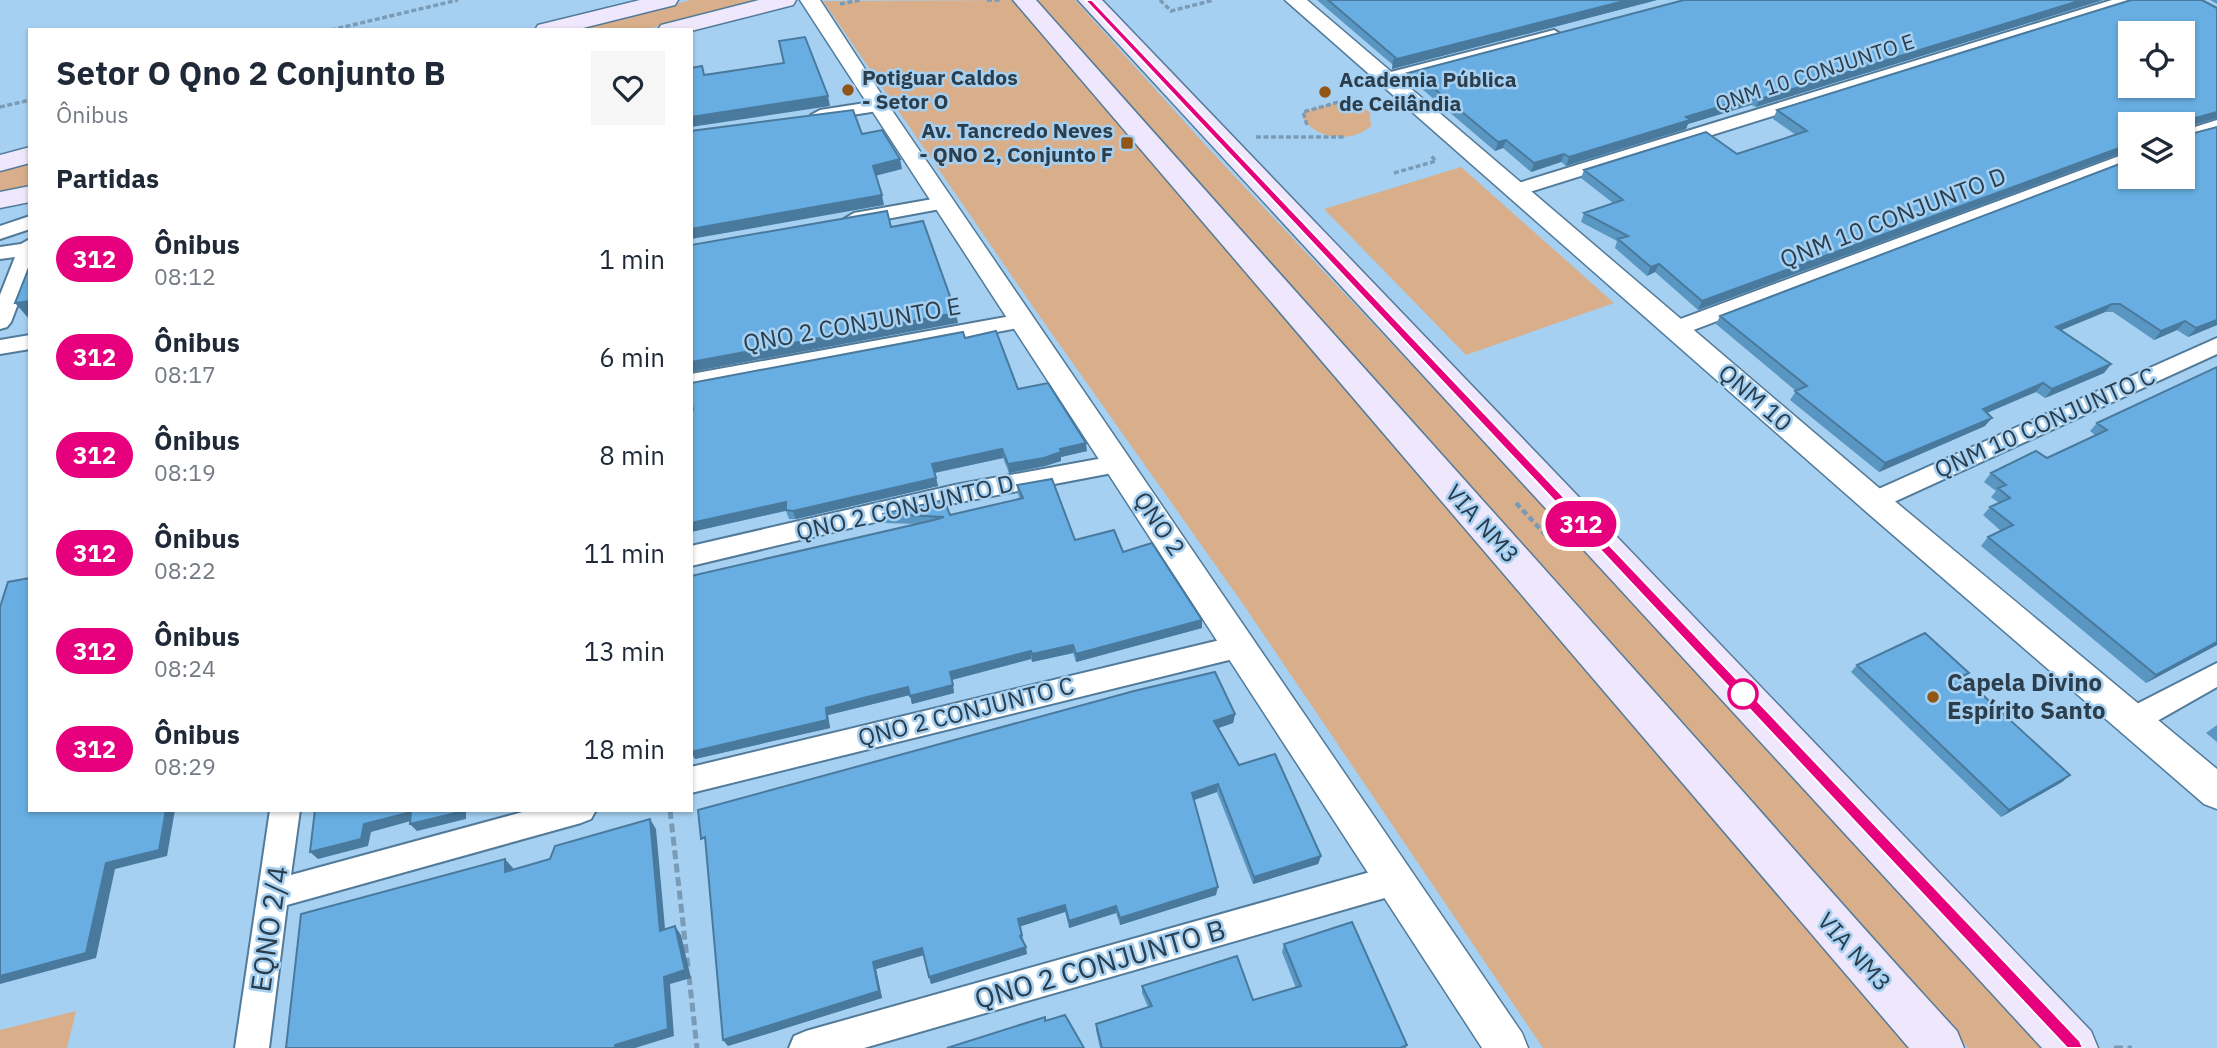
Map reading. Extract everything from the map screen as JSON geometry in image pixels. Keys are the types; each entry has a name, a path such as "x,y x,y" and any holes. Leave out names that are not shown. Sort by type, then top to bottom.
{"main road":[{"path":"554,28 667,0"},
{"path":"677,28 785,0"},
{"name":"VIA NM3","path":"1024,0 1353,379 1613,672 1798,889 1940,1048"},
{"path":"1089,0 2074,1048"},
{"path":"0,163 28,156"},
{"path":"0,200 28,194"}],"street":[{"name":"QNO 2","path":"810,0 1507,1048"},
{"name":"QNM 10","path":"1295,0 1874,501 2217,792"},
{"name":"QNM 10 CONJUNTO E","path":"1516,190 2128,0"},
{"path":"1385,79 1566,32"},
{"path":"798,118 878,106"},
{"path":"2195,133 2217,125"},
{"name":"QNM 10 CONJUNTO D","path":"1675,329 2118,162"},
{"path":"837,222 944,203"},
{"path":"0,233 28,223"},
{"path":"0,253 28,247"},
{"path":"0,322 28,250"},
{"name":"QNO 2 CONJUNTO E","path":"693,382 1022,321"},
{"path":"0,347 28,342"},
{"name":"QNM 10 CONJUNTO C","path":"1874,501 2217,345"},
{"name":"QNO 2 CONJUNTO D","path":"693,556 955,494 1119,464"},
{"name":"QNO 2 CONJUNTO C","path":"693,780 1241,646"},
{"path":"2133,720 2217,674"},
{"name":"EQNO 2/4","path":"252,1048 285,812"},
{"path":"274,894 574,812"},
{"name":"QNO 2 CONJUNTO B","path":"806,1048 1395,880"}],"path":[{"path":"339,28 458,0"},
{"path":"1160,0 1171,11 1214,0"},
{"path":"0,107 28,100"},
{"path":"1307,125 1303,112 1346,100"},
{"path":"1250,137 1346,137"},
{"path":"1394,173 1436,161 1431,156"},
{"path":"670,812 697,1048"},
{"path":"2114,1048 2132,1048"}],"shaded area":[{"path":"691,0 760,0 651,28 580,28"},
{"path":"1012,0 1913,1048 1543,1048 1243,604 1038,314 823,1"},
{"path":"1037,0 1075,0 1208,148 2052,1048 1968,1048"},
{"path":"1346,100 1370,113 1371,126 1355,135 1335,137 1317,131 1303,118 1303,112"},
{"path":"28,163 28,185 0,192 0,170"},
{"path":"1461,167 1614,303 1466,355 1324,209"},
{"path":"76,1011 67,1048 0,1048 0,1030"}],"building":[{"path":"1328,0 1628,0 1397,59"},
{"path":"1684,0 2082,0 1760,99 1755,96 1686,117 1690,120 1569,157 1564,154 1534,163 1506,140 1498,142 1424,80 1408,73"},
{"path":"2131,0 2202,0 2217,8 2217,112 2195,118 2195,112 2118,112 2118,148 1702,301 1659,264 1651,267 1618,239 1628,236 1584,213 1623,200 1584,170 1706,132 1737,154 1807,131 1777,110"},
{"path":"805,37 828,96 693,117 693,68 702,66 704,75 784,63 779,41"},
{"path":"853,110 862,134 882,130 900,159 873,166 882,195 693,229 693,131"},
{"path":"2217,127 2217,320 2196,328 2185,321 2161,331 2120,304 2112,304 2056,327 2111,364 2052,389 2043,383 1983,409 1992,418 1885,463 1795,391 1807,386 1720,316 2118,165 2118,189 2195,189 2195,133"},
{"path":"887,211 891,227 923,221 956,313 693,362 693,245"},
{"path":"28,270 28,301 15,303"},
{"path":"996,331 1018,389 1048,383 1086,443 1060,449 1061,452 1044,458 1008,464 1002,449 932,464 936,478 793,511 786,510 786,502 693,523 693,383 963,332 965,338"},
{"path":"2217,367 2217,642 2156,675 1988,537 2013,525 1990,507 2010,498 1998,488 2006,485 1991,473 2036,451 2047,458 2107,430 2097,423"},
{"path":"1052,479 1075,540 1114,530 1123,552 1152,543 1202,620 1076,654 1073,645 1032,654 1031,651 950,672 953,685 910,696 908,687 867,697 826,708 827,720 693,752 693,576 944,517 882,514 944,500 950,515 1023,498 1017,485"},
{"path":"28,578 28,812 166,812 159,850 106,863 86,953 0,976 0,607 8,582"},
{"path":"1925,633 1969,673 1962,676 2070,775 2009,810 1857,665"},
{"path":"1215,672 1235,714 1214,721 1239,765 1275,754 1321,856 1254,877 1218,784 1192,793 1218,887 1120,918 1116,906 1069,921 1065,905 1018,919 1022,935 1020,936 1026,947 929,977 922,948 873,962 879,991 723,1040 705,837 701,839 698,810 1134,691"},
{"path":"315,812 411,812 364,824 361,839 310,852"},
{"path":"411,812 460,812 410,824"},
{"path":"650,819 660,931 675,926 685,970 664,977 668,1029 615,1045 615,1048 286,1048 301,914 505,859 505,872 550,859 555,846"},
{"path":"1352,922 1407,1045 1400,1048 1102,1048 1096,1024 1152,1006 1142,986 1237,956 1253,1000 1301,986 1284,944"},
{"path":"1065,1015 1084,1048 947,1048 1045,1017 1045,1021"}],"bus line":[{"name":"312","path":"1089,0 2074,1048"}],"place":[{"name":"Potiguar Caldos - Setor O","path":"848,90"},
{"name":"Academia Pública de Ceilândia","path":"1325,92"},
{"name":"Av. Tancredo Neves - QNO 2, Conjunto F","path":"1127,143"},
{"name":"Capela Divino Espírito Santo","path":"1933,697"}]}
